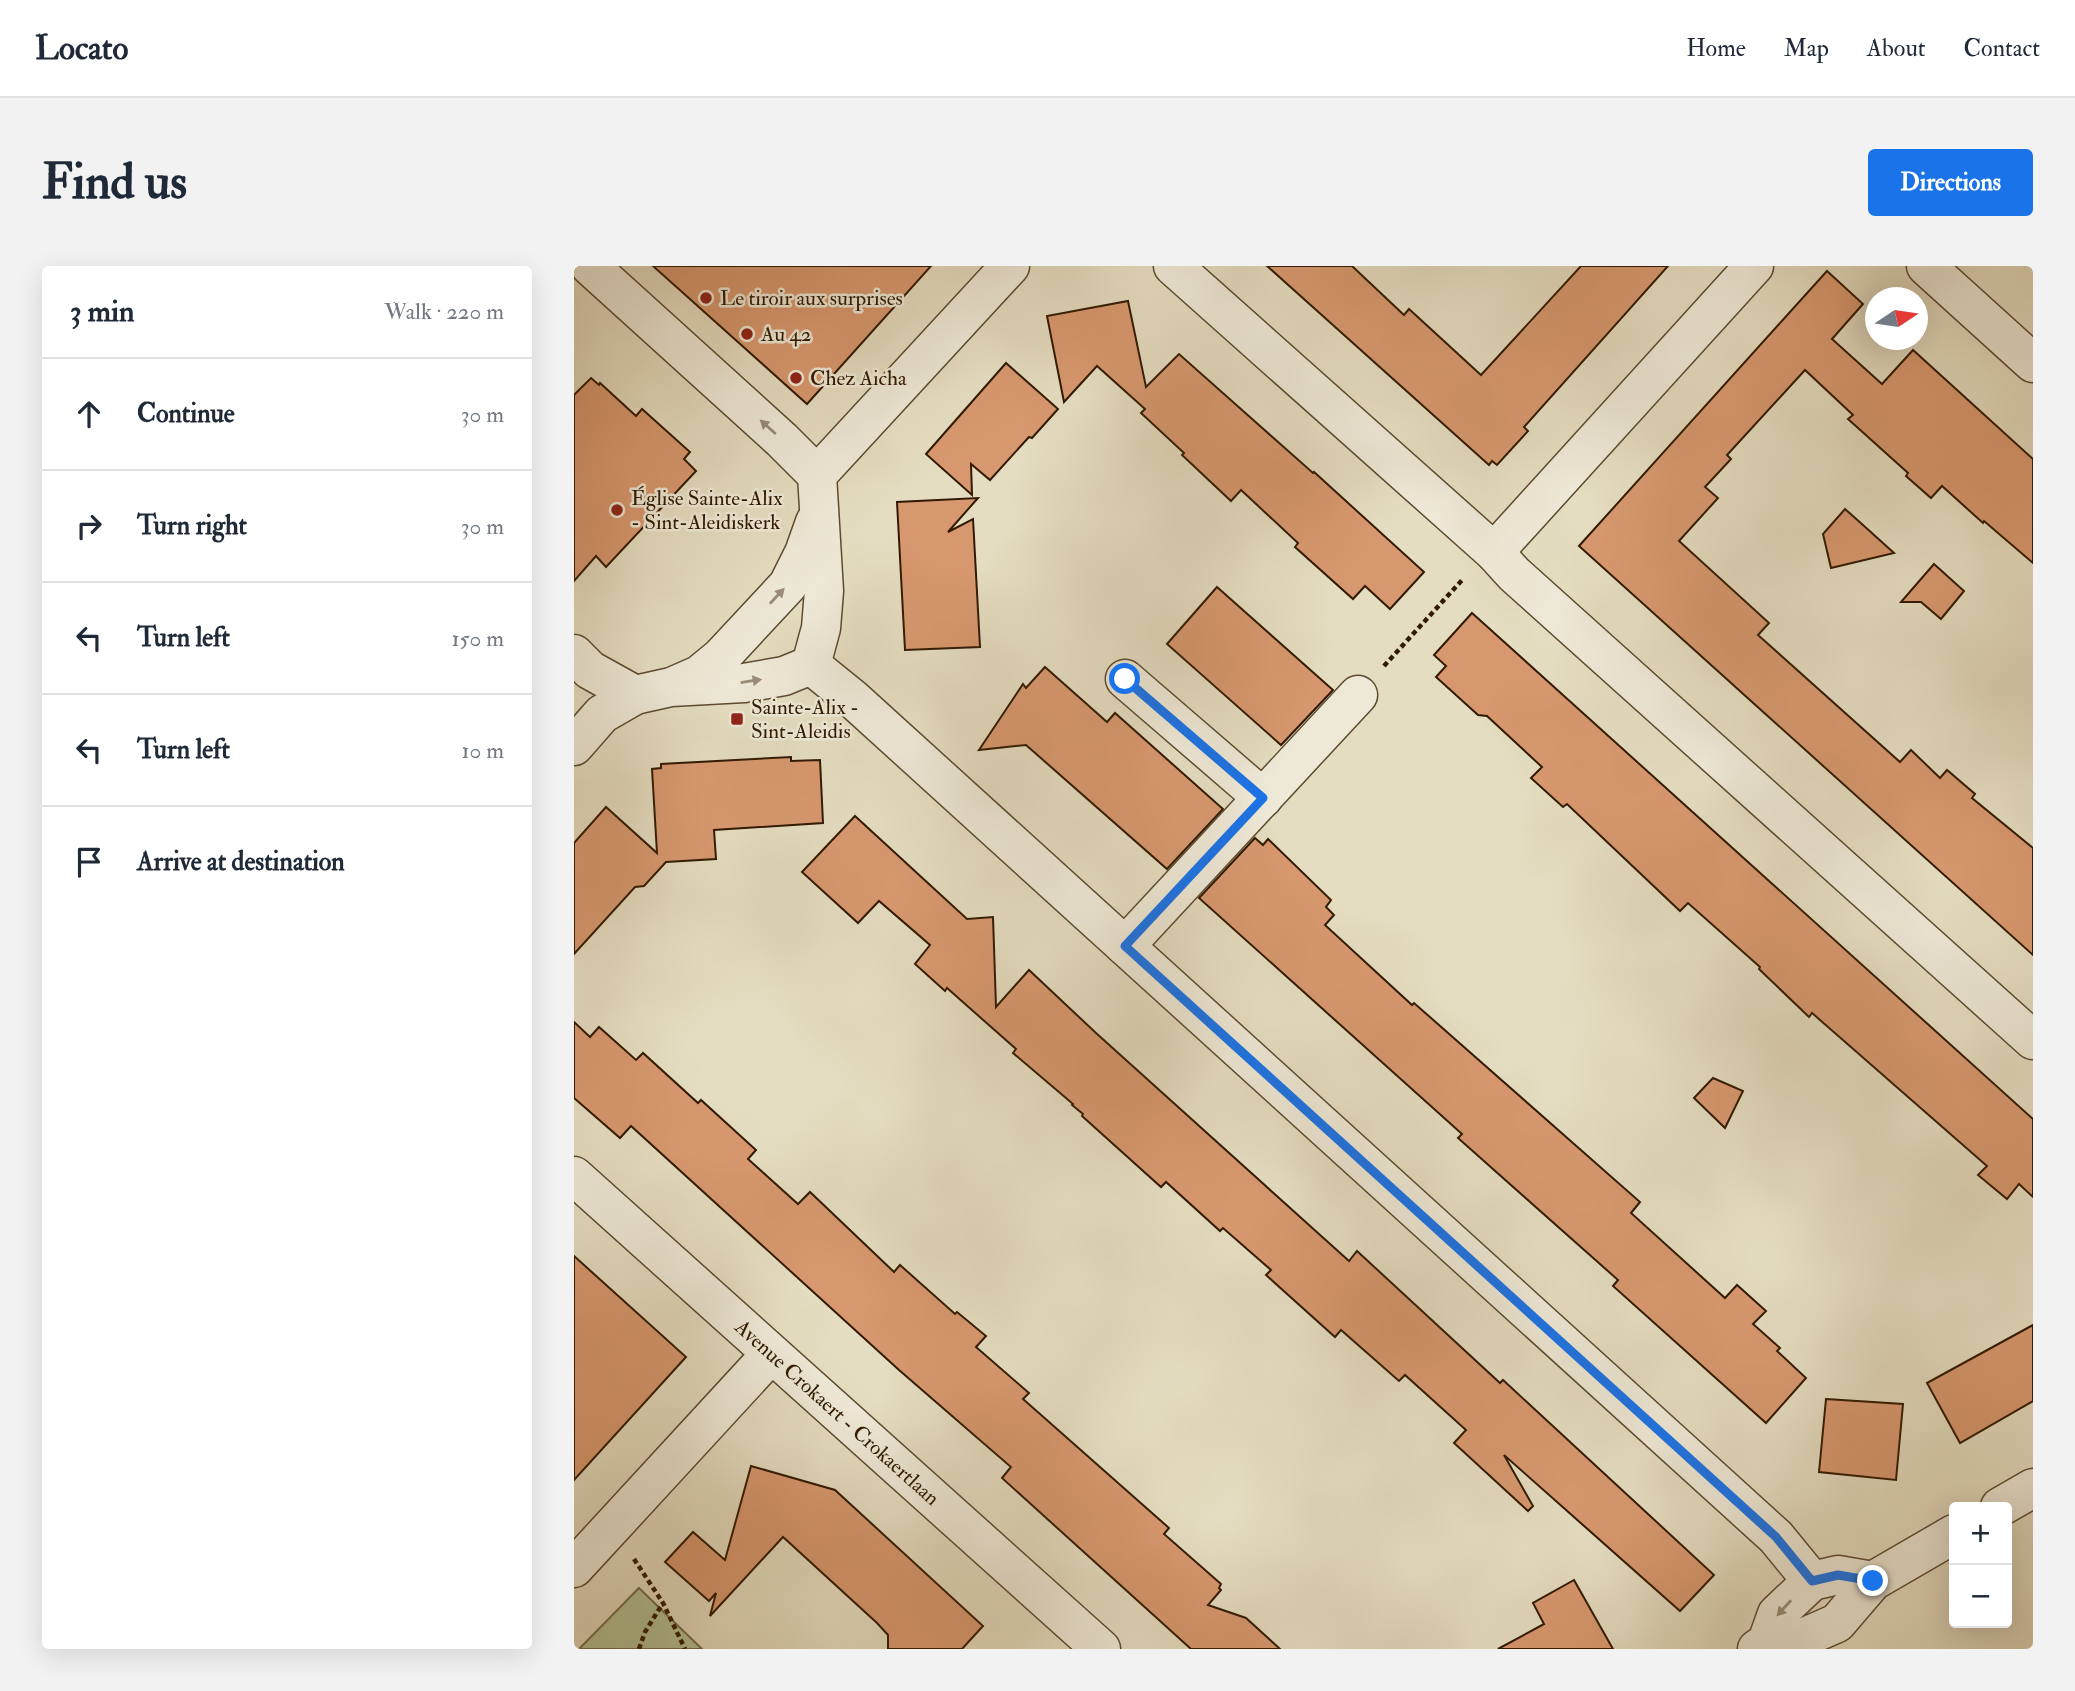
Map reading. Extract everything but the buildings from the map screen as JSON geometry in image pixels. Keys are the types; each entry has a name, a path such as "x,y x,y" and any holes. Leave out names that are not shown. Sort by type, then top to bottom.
{"street":[{"path":"590,266 772,430 817,475 824,591 821,628 811,665"},
{"path":"817,475 1010,266"},
{"path":"1173,266 1494,552 1514,574 2033,1040"},
{"path":"1494,552 1754,266"},
{"path":"1926,266 2033,363"},
{"path":"574,746 602,714 653,691 699,676 721,657 788,585 818,513"},
{"path":"574,654 590,670 653,691 744,683 784,676 811,665"},
{"path":"811,665 853,699 1776,1537 1812,1581"},
{"path":"1125,679 1263,798"},
{"path":"1125,946 1358,695"},
{"name":"Avenue Crokaert - Crokaertlaan","path":"574,1176 1101,1649"},
{"path":"574,1568 771,1354"},
{"path":"2009,1502 2033,1488"},
{"path":"1873,1581 1838,1575 1812,1581 1777,1614 1762,1646 1787,1645 1837,1623 1873,1581 1949,1537"}],"path":[{"path":"1358,695 1464,579"},
{"path":"600,1540 635,1559 663,1603 685,1649"},
{"path":"639,1649 663,1603"}],"green space":[{"path":"639,1588 702,1649 579,1649"}],"place":[{"name":"Le tiroir aux surprises","path":"706,298"},
{"name":"Au 42","path":"747,334"},
{"name":"Chez Aicha","path":"796,378"},
{"name":"Église Sainte-Alix - Sint-Aleidiskerk","path":"617,510"},
{"name":"Sainte-Alix - Sint-Aleidis","path":"737,719"}],"route":[{"path":"1125,679 1263,798 1125,946 1776,1537 1812,1581 1838,1575 1873,1581"}]}
